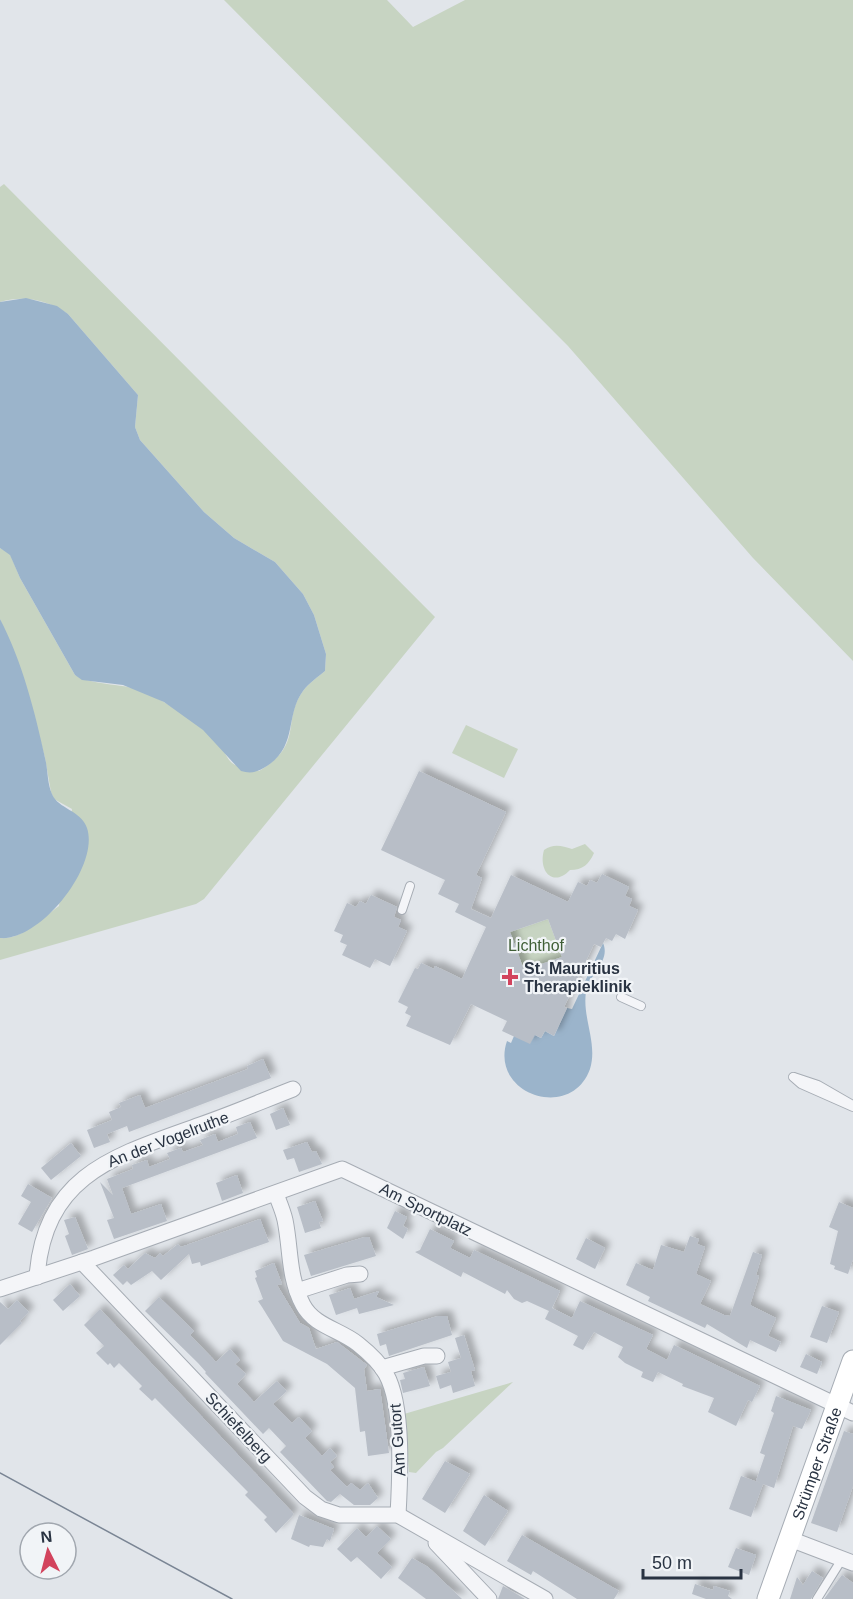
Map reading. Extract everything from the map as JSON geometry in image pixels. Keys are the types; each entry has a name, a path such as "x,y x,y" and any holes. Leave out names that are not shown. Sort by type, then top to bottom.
{"main road":[{"name":"Strümper Straße","path":"768,1599 790,1539 845,1409 853,1361"}],"street":[{"name":"An der Vogelruthe","path":"37,1277 43,1237 54,1214 70,1192 96,1168 130,1150 256,1106 294,1089"},
{"name":"Am Sportplatz","path":"0,1288 82,1262 342,1169 845,1409"},
{"name":"Am Gutort","path":"276,1194 285,1219 288,1255 297,1291 308,1313 358,1344 382,1368 393,1392 400,1457 398,1515"},
{"name":"Schiefelberg","path":"82,1262 305,1497 321,1509 339,1515 398,1515"},
{"path":"297,1291 347,1275 360,1274"},
{"path":"382,1368 424,1356 437,1356"},
{"path":"398,1515 545,1599"},
{"path":"426,1533 489,1599 501,1573"},
{"path":"790,1539 847,1561"}],"lane":[{"path":"402,910 410,886"},
{"path":"621,997 641,1006"},
{"path":"793,1077 818,1085 853,1106 801,1084 793,1077"},
{"path":"817,1599 847,1561"}],"green space":[{"path":"224,0 387,0 413,27 465,0 853,0 853,661 753,558 568,346"},
{"path":"4,184 435,617 204,899 196,904 0,960 0,938 16,936 24,932 59,906 72,809 54,799 51,792 45,758 29,697 0,619 0,548 10,554 20,578 75,675 92,681 129,687 156,698 203,729 219,744 230,761 238,766 259,771 282,751 287,742 297,702 305,688 325,671 326,654 314,615 303,594 275,562 234,538 204,512 140,440 135,427 138,395 68,314 52,305 36,300 18,299 0,302 0,187"},
{"path":"466,725 518,749 504,778 452,753"},
{"path":"585,844 594,853 585,866 570,870 558,877 548,875 543,865 544,850 555,846 572,849"},
{"name":"Lichthof","path":"548,919 562,957 524,970 510,932"},
{"path":"513,1382 416,1473 409,1472 404,1414"}],"water":[{"path":"26,298 57,306 68,314 138,395 135,427 140,440 204,512 234,538 275,562 303,594 314,615 326,654 325,671 305,688 294,710 283,749 277,758 261,770 241,771 203,730 164,702 123,685 82,680 75,675 20,578 10,555 0,548 0,302"},
{"path":"0,619 27,687 52,794 59,803 84,822 89,844 75,881 48,915 32,928 15,936 0,938"},
{"path":"603,943 605,950 602,962 586,992 585,1002 592,1050 590,1069 580,1085 566,1094 551,1097 535,1095 520,1087 510,1075 505,1060 507,1041 511,1043 514,1036 535,1035 541,1038 545,1031 554,1036 567,1008 572,1009"}],"building":[{"path":"419,771 506,812 476,875 482,878 471,909 491,918 511,875 568,902 578,882 587,886 590,880 597,883 602,874 629,887 625,896 632,899 629,906 638,910 625,939 616,934 612,941 606,938 601,947 594,944 564,1007 567,1008 554,1036 545,1031 541,1038 535,1035 530,1044 502,1031 507,1021 471,1004 450,1045 406,1026 411,1016 405,1013 408,1007 398,1002 415,968 418,969 421,963 434,969 435,966 462,979 486,927 455,912 459,904 438,894 445,880 381,850","holes":["548,919 562,957 524,970 510,932"]},
{"path":"371,895 397,907 394,917 401,920 398,927 407,931 390,966 375,959 370,968 342,955 347,945 340,942 343,935 334,931 347,903 356,907 360,901 366,904"},
{"path":"263,1059 271,1078 129,1132 127,1126 107,1134 110,1142 94,1148 87,1130 112,1120 109,1112 121,1107 119,1103 140,1095 145,1108 248,1069 247,1066"},
{"path":"283,1108 290,1125 276,1130 270,1114"},
{"path":"250,1122 257,1138 122,1188 131,1214 161,1204 167,1221 114,1239 107,1220 114,1218 100,1182 113,1195 107,1179 133,1169 132,1165 147,1160 149,1167 170,1159 167,1153 181,1148 183,1152 203,1145 200,1140 215,1134 218,1142 238,1134 236,1127"},
{"path":"307,1142 312,1152 316,1151 322,1164 299,1172 294,1158 287,1160 283,1150"},
{"path":"71,1143 81,1156 51,1180 41,1168"},
{"path":"237,1175 243,1193 222,1201 216,1183"},
{"path":"28,1184 52,1198 32,1232 18,1224 31,1202 21,1196"},
{"path":"315,1201 323,1221 319,1222 321,1228 305,1233 297,1207"},
{"path":"839,1202 853,1208 853,1259 848,1274 834,1269 835,1266 830,1264 838,1231 829,1227"},
{"path":"395,1211 407,1217 403,1226 408,1229 403,1239 387,1228"},
{"path":"75,1217 88,1249 72,1255 65,1236 69,1234 64,1220"},
{"path":"260,1219 269,1242 201,1266 200,1262 192,1264 189,1254 161,1280 152,1271 131,1285 127,1281 123,1285 113,1275 124,1265 128,1269 145,1253 155,1258 160,1253 163,1256 178,1244 181,1247"},
{"path":"430,1229 454,1241 450,1248 470,1258 474,1250 560,1291 552,1308 572,1318 580,1301 653,1335 646,1349 667,1360 674,1345 760,1386 752,1402 748,1400 736,1426 708,1412 714,1398 682,1386 683,1384 658,1372 653,1382 641,1377 643,1372 618,1357 623,1347 594,1332 583,1350 573,1345 578,1336 545,1319 549,1311 527,1301 522,1303 514,1299 507,1290 505,1294 463,1272 461,1277 415,1252 420,1250"},
{"path":"690,1236 699,1239 697,1244 705,1247 696,1274 711,1281 700,1304 724,1315 730,1316 753,1252 762,1255 756,1275 759,1276 750,1305 776,1318 768,1336 781,1342 776,1352 750,1340 747,1348 707,1324 705,1328 648,1301 650,1297 626,1285 636,1263 653,1270 661,1245 684,1252"},
{"path":"369,1237 376,1256 311,1276 304,1255"},
{"path":"586,1238 605,1248 595,1269 576,1259"},
{"path":"274,1263 282,1284 277,1285 300,1323 309,1328 316,1349 337,1342 367,1365 364,1369 367,1391 380,1389 389,1453 368,1456 365,1431 360,1432 355,1388 327,1364 283,1341 258,1301 263,1299 255,1278 257,1277 255,1271"},
{"path":"70,1284 80,1296 63,1311 53,1300"},
{"path":"350,1288 354,1299 379,1291 376,1297 394,1305 359,1314 357,1308 336,1315 329,1295"},
{"path":"159,1297 194,1331 190,1335 216,1362 230,1349 240,1360 235,1364 246,1374 237,1384 254,1402 277,1381 287,1391 273,1404 292,1423 299,1417 312,1431 305,1438 322,1456 330,1448 337,1456 330,1462 334,1467 330,1470 347,1487 351,1483 360,1490 368,1483 378,1498 370,1505 354,1505 340,1494 331,1502 327,1501 280,1452 286,1446 269,1428 263,1434 198,1363 145,1311"},
{"path":"17,1300 29,1312 20,1321 22,1323 0,1345 0,1302 8,1309"},
{"path":"822,1306 839,1312 827,1343 810,1337"},
{"path":"100,1309 294,1514 276,1533 264,1520 267,1517 245,1495 248,1492 155,1398 152,1401 139,1389 142,1386 119,1363 114,1368 96,1353 104,1346 84,1325"},
{"path":"438,1316 447,1316 452,1335 389,1356 386,1344 380,1346 377,1334"},
{"path":"464,1335 475,1370 471,1371 475,1386 453,1393 451,1385 440,1389 436,1376 451,1372 448,1362 461,1358 455,1338"},
{"path":"806,1354 822,1362 817,1374 800,1367"},
{"path":"424,1367 430,1386 403,1393 400,1380 405,1379 403,1373"},
{"path":"776,1396 811,1410 802,1429 793,1426 774,1488 756,1481 765,1455 760,1453 774,1413 771,1411"},
{"path":"844,1431 853,1434 853,1486 837,1532 811,1523"},
{"path":"445,1461 470,1474 445,1513 422,1499"},
{"path":"741,1476 763,1484 751,1517 729,1509"},
{"path":"484,1495 508,1511 485,1546 463,1531"},
{"path":"299,1515 334,1529 330,1541 327,1539 323,1547 310,1545 309,1547 291,1539"},
{"path":"377,1526 391,1539 377,1553 392,1567 381,1579 357,1557 351,1562 337,1549 357,1528 366,1537"},
{"path":"522,1535 619,1591 614,1599 577,1599 533,1571 531,1575 507,1561"},
{"path":"736,1548 756,1555 749,1575 728,1567"},
{"path":"412,1558 428,1567 462,1599 426,1599 398,1578"},
{"path":"812,1571 823,1578 811,1599 790,1599 797,1577 803,1585"},
{"path":"842,1575 853,1583 853,1599 824,1599"},
{"path":"695,1584 713,1590 714,1586 730,1591 728,1596 732,1599 706,1599 692,1594"},
{"path":"503,1586 525,1599 498,1599"}],"tram line":[{"path":"0,1473 232,1599"}],"place":[{"name":"St. Mauritius Therapieklinik","path":"510,977"}]}
